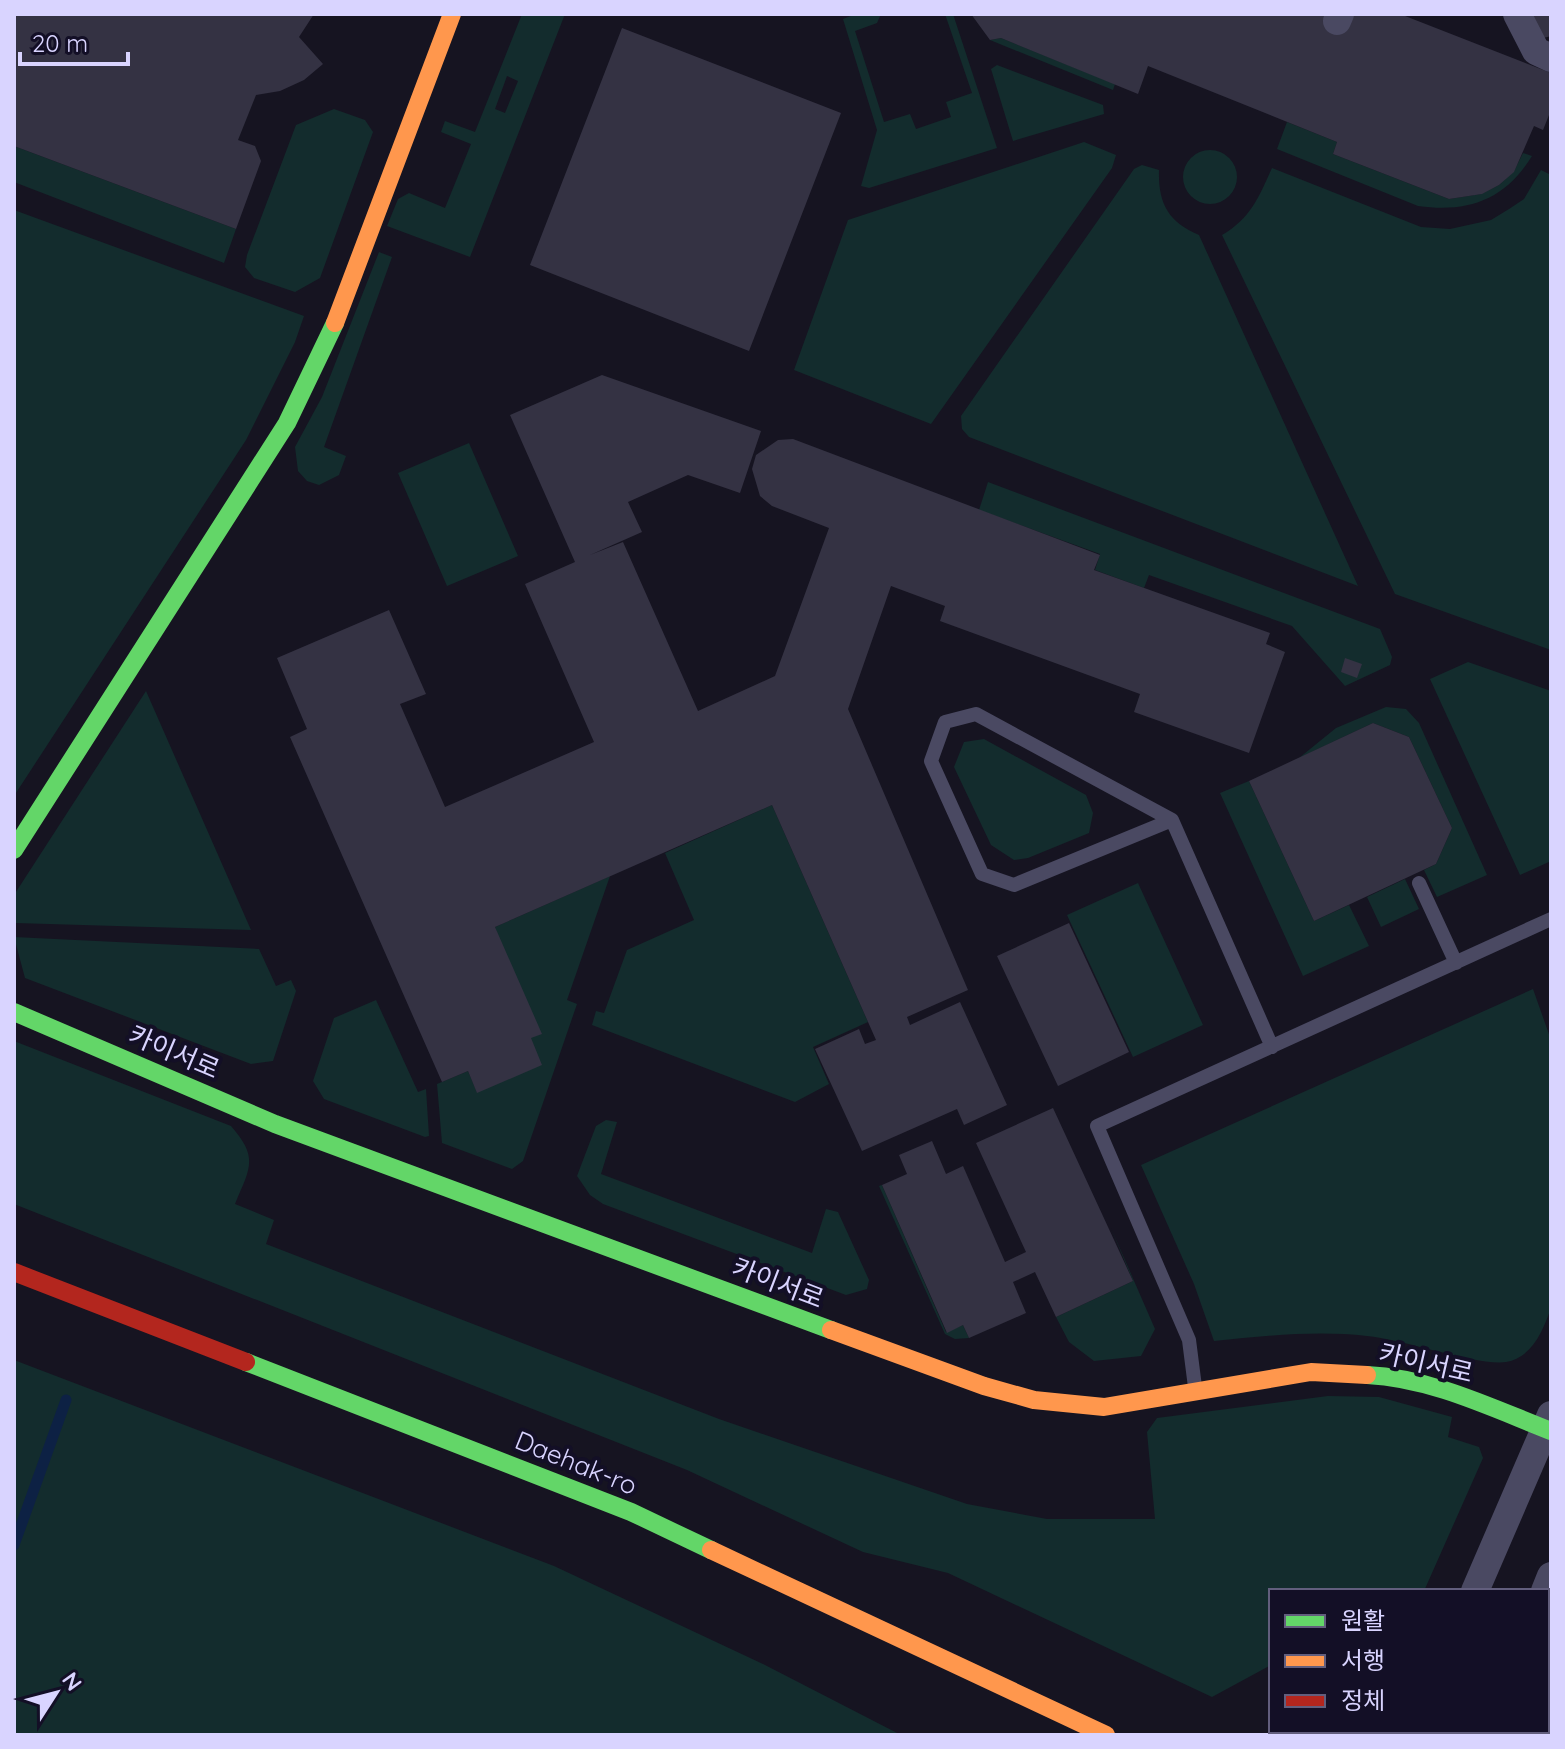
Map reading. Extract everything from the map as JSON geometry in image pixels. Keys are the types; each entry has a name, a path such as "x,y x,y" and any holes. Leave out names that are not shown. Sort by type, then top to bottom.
{"street":[{"path":"14,850 287,423 331,334 452,14"},
{"path":"1517,14 1536,51 1551,58"},
{"name":"카이서로","path":"14,1012 275,1124 984,1386 1034,1400 1104,1407 1311,1372 1388,1376 1461,1395 1549,1425"},
{"name":"Daehak-ro","path":"14,1272 631,1512 1106,1735"},
{"path":"1476,1589 1549,1425"}],"lane":[{"path":"1172,820 1014,885 982,874 931,761 945,722 976,714 1172,820 1272,1047"},
{"path":"1419,883 1456,963"},
{"path":"1195,1392 1189,1340 1097,1126 1551,919"}],"green space":[{"path":"522,14 565,14 470,257 387,226 398,199 409,193 445,208 471,144 441,132 445,121 475,132","holes":["507,76 518,81 505,113 495,109"]},
{"path":"856,14 881,14 877,23 855,31 884,122 910,114 916,129 951,117 946,102 972,93 945,14 953,14 997,148 869,188 861,186 877,130 843,19"},
{"path":"1001,38 1115,84 1113,90 990,40"},
{"path":"997,65 1103,105 1104,114 1013,141 991,69"},
{"path":"334,109 365,120 373,132 320,278 295,292 254,278 245,267 247,255 296,125"},
{"path":"1287,122 1337,142 1333,154 1449,199 1481,194 1499,185 1514,171 1523,153 1532,156 1510,183 1484,200 1453,207 1418,206 1277,149"},
{"path":"1084,142 1116,155 1112,168 931,424 794,370 848,220"},
{"path":"14,146 236,229 224,263 14,182"},
{"path":"1210,150 1229,158 1237,177 1229,196 1210,204 1191,196 1183,177 1191,158"},
{"path":"1142,165 1159,170 1160,192 1167,210 1180,224 1199,235 1358,586 969,437 962,429 961,416 1134,169"},
{"path":"1272,168 1421,227 1450,229 1491,220 1524,199 1541,170 1551,175 1551,650 1395,594 1222,235 1247,214"},
{"path":"14,210 304,316 295,342 246,440 14,796"},
{"path":"379,252 392,257 324,447 346,456 339,475 319,485 307,481 298,471 295,447 322,397"},
{"path":"469,443 518,556 447,586 398,473"},
{"path":"988,482 1380,629 1392,657 1390,665 1345,686 1292,626 1149,575 1144,588 1095,570 1100,554 979,510"},
{"path":"1468,662 1551,691 1551,861 1520,875 1430,679"},
{"path":"146,691 251,930 15,923 14,895"},
{"path":"1386,707 1406,709 1419,723 1487,875 1437,897 1424,870 1436,864 1452,828 1409,737 1373,723 1299,758 1336,728"},
{"path":"984,739 1086,795 1093,813 1089,833 1028,858 1014,860 991,845 954,767 964,742"},
{"path":"1249,781 1314,921 1349,905 1369,946 1303,976 1220,793"},
{"path":"772,805 868,1022 813,1047 829,1084 795,1102 592,1025 596,1011 604,1013 627,950 694,920 665,853"},
{"path":"610,876 567,1000 577,1004 523,1161 512,1169 442,1143 437,1084 468,1071 477,1092 531,1038 495,927"},
{"path":"1405,879 1419,909 1381,927 1367,897"},
{"path":"1138,883 1203,1025 1133,1057 1067,915"},
{"path":"14,937 259,949 276,986 291,980 296,991 273,1061 251,1064 25,978"},
{"path":"1533,989 1551,1040 1551,1308 1530,1349 1515,1359 1493,1362 1382,1338 1348,1334 1290,1334 1214,1341 1194,1284 1141,1165"},
{"path":"376,1000 418,1092 426,1089 429,1136 324,1099 313,1081 334,1018"},
{"path":"14,1041 231,1126 249,1155 248,1172 235,1204 274,1220 266,1244 719,1419 967,1504 1047,1519 1155,1519 1147,1432 1157,1418 1328,1396 1379,1397 1452,1417 1448,1437 1479,1447 1483,1458 1425,1589 1269,1589 1269,1666 1212,1697 948,1573 863,1552 687,1470 14,1204"},
{"path":"606,1120 617,1122 601,1174 812,1253 826,1209 838,1212 869,1280 867,1289 846,1295 603,1204 590,1195 577,1176 596,1126"},
{"path":"882,1185 946,1332 963,1325 969,1338 955,1339 945,1334 879,1186"},
{"path":"1111,1228 1155,1329 1141,1356 1094,1361 1069,1342 1056,1317 1133,1281"},
{"path":"14,1360 554,1566 765,1665 901,1735 14,1735"}],"building":[{"path":"14,14 314,14 299,37 323,64 304,80 280,91 256,95 238,140 255,146 261,161 236,229 14,146"},
{"path":"971,14 1319,14 1347,25 1352,14 1400,14 1551,73 1551,110 1543,130 1534,126 1514,172 1482,194 1449,199 1333,154 1337,142 1148,66 1138,94 1001,38 990,40"},
{"path":"1525,14 1551,14 1551,36 1536,40"},
{"path":"622,28 841,113 749,351 530,265"},
{"path":"602,375 761,431 740,493 688,475 628,502 642,532 590,555 623,542 698,711 775,676 829,528 772,506 760,496 752,469 756,455 778,440 793,439 1100,555 1094,570 1270,633 1266,644 1285,652 1249,753 1134,712 1140,694 940,621 945,606 891,586 848,709 968,990 907,1017 910,1025 960,1002 1007,1105 964,1125 957,1109 862,1151 815,1049 859,1029 865,1044 876,1040 772,805 495,927 542,1034 531,1038 542,1065 477,1093 468,1071 442,1082 290,737 307,729 277,658 389,610 426,694 400,704 445,807 594,742 525,584 575,562 510,415"},
{"path":"1345,658 1362,664 1357,678 1341,672"},
{"path":"1373,723 1409,737 1452,828 1436,864 1314,921 1249,781"},
{"path":"1069,923 1129,1052 1058,1086 997,956"},
{"path":"1053,1108 1133,1281 1056,1317 1035,1272 1013,1282 1026,1313 969,1338 963,1325 947,1333 882,1185 907,1174 899,1155 932,1141 946,1174 963,1166 1005,1262 1026,1252 976,1143"}],"waterway":[{"path":"14,1545 66,1400"}],"traffic: fast":[{"path":"14,850 287,423 335,323"},
{"path":"14,1012 275,1124 831,1330"},
{"path":"246,1362 631,1512 711,1550"},
{"path":"1367,1375 1438,1388 1551,1431"}],"traffic: slow":[{"path":"335,323 452,14"},
{"path":"831,1330 984,1386 1034,1400 1104,1407 1311,1372 1367,1375"},
{"path":"711,1550 1106,1735"}],"traffic: jam":[{"path":"14,1272 246,1362"}]}
